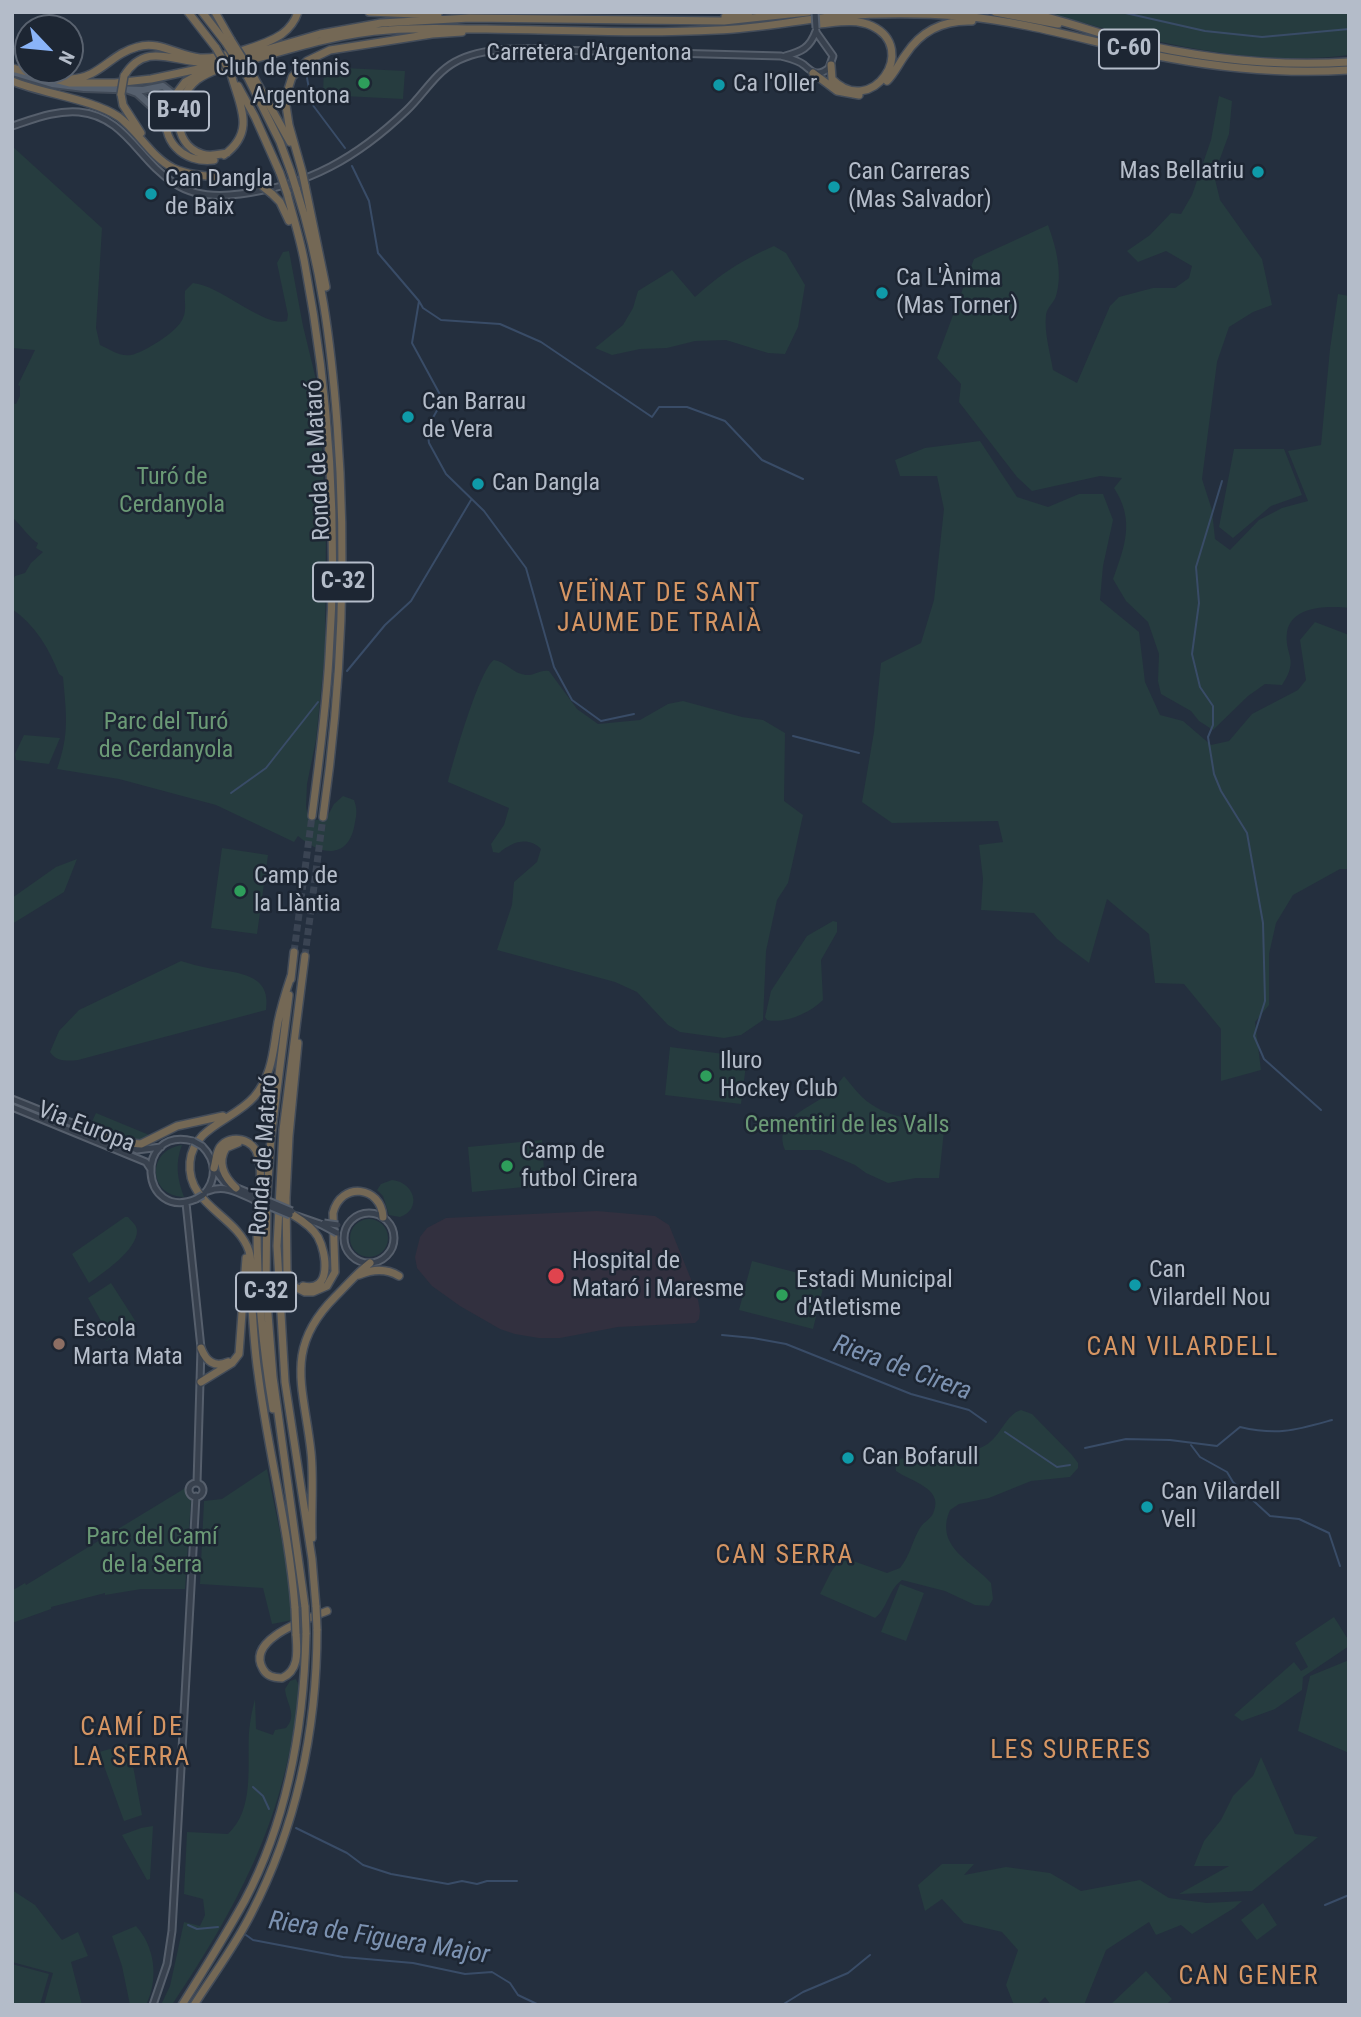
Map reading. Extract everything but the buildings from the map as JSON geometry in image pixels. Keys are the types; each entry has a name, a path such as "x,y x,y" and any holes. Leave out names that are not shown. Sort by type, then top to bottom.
{"highway":[{"path":"188,12 216,48 230,74"},
{"path":"202,12 229,42"},
{"path":"215,12 229,42 298,158"},
{"path":"12,69 73,79 95,73 127,50 143,45 162,47 194,57 215,57 281,35 293,23 298,12"},
{"path":"369,12 470,18"},
{"path":"704,21 749,12"},
{"name":"C-60","path":"173,98 192,76 320,34 370,25 470,18 704,21 808,12"},
{"name":"C-60","path":"995,12 1083,29 1168,50 1218,58 1271,63 1349,62"},
{"path":"1025,12 1062,20 1083,29"},
{"name":"C-60","path":"233,62 353,34 416,28 695,31 840,16 899,13 988,19 1217,66 1287,72 1349,70"},
{"path":"813,73 837,91 856,96 868,94 877,90 891,77 908,50 926,33 953,22 988,19"},
{"path":"781,24 861,23 879,31 890,46 891,64 886,76 868,90 856,91 838,85 832,79 831,65"},
{"path":"330,346 328,300 306,185 287,117 285,99 292,77 307,61 330,50 476,29"},
{"path":"189,172 173,165 156,151 128,114 123,105 124,76 135,63 150,56 168,56 196,63 233,62"},
{"name":"B-40","path":"12,69 61,81 103,84 183,73 233,62"},
{"name":"B-40","path":"230,74 244,120 239,141 227,153 209,156 194,151 184,139 178,114 183,97 197,80 233,62"},
{"name":"Ronda de Mataró","path":"230,74 256,117 286,193 305,262 322,383 330,478 330,628 322,742 312,816"},
{"name":"Ronda de Mataró","path":"249,74 280,142 296,188 316,260 330,346 341,478 344,562 341,658 323,817"},
{"path":"12,82 105,110 118,117 167,164 189,172 238,179 262,186 272,194 287,215 300,262 322,383"},
{"path":"168,109 166,127 179,152 203,161 213,160 227,153"},
{"name":"C-32","path":"291,976 294,952"},
{"name":"Ronda de Mataró","path":"194,2005 252,1912 277,1853 303,1770 314,1704 316,1607 312,1559 285,1382 277,1246 283,1130 305,956"},
{"path":"291,976 267,1077 254,1096 200,1138 191,1156 190,1173 197,1194 232,1224 245,1243 250,1262 254,1337 261,1396 289,1550 295,1608 296,1634 296,1662 292,1671 279,1678 262,1670 261,1652 267,1642 282,1631 327,1611"},
{"name":"Ronda de Mataró","path":"182,2005 240,1907 267,1849 290,1776 301,1719 305,1608 270,1338 265,1241 273,1111 291,976"},
{"path":"300,998 286,1198 287,1271 293,1284 305,1292 313,1292 324,1288 334,1275 333,1213 341,1198 353,1191 370,1194 381,1206 383,1217"},
{"path":"90,1130 129,1143 141,1144 177,1126 234,1114"},
{"path":"214,1168 218,1152 233,1139 244,1140 257,1152 257,1228 267,1366 275,1420 281,1437"},
{"path":"236,1188 226,1177 221,1160 226,1148 232,1144 242,1144 252,1151 259,1179"},
{"path":"286,1198 291,1275 299,1284 314,1287 322,1281 326,1272 323,1249 313,1230 292,1214"},
{"path":"201,1382 237,1358 242,1328 245,1243"},
{"path":"312,1559 312,1459 301,1379 301,1354 315,1319 370,1263"},
{"path":"350,1282 362,1274 376,1270 389,1271 399,1276"},
{"path":"201,1348 206,1359 212,1363 226,1363 236,1355 242,1328"}],"main road":[{"path":"12,69 69,87 137,93 157,111 168,109"},
{"path":"149,103 149,94 154,88"},
{"path":"122,91 167,88 173,98"},
{"name":"C-60","path":"168,109 173,98"}],"street":[{"path":"815,12 816,30 832,52 831,65 824,72 813,73 803,64 802,57 816,30"},
{"path":"781,56 817,43 825,45"},
{"name":"Carretera d'Argentona","path":"12,126 51,114 90,114 119,127 174,184 209,195 235,195 316,176 333,167 379,136 444,69 454,62 482,52 540,50 781,56"},
{"path":"781,56 803,64"},
{"name":"Via Europa","path":"12,1099 137,1150 161,1147"},
{"name":"Via Europa","path":"12,1107 146,1162 150,1168"},
{"path":"214,1168 214,1185 203,1195 186,1203 174,1202 160,1195 151,1180 150,1168 161,1147 171,1141 186,1139 199,1144 209,1155 223,1181 254,1198"},
{"path":"214,1185 320,1223 338,1225 356,1214 373,1213 383,1217 393,1232 393,1246 383,1258 370,1263 357,1260 346,1253 337,1233 320,1223"},
{"path":"153,2005 164,1975 170,1943 196,1496 200,1495 203,1489 197,1483 201,1348 186,1203"},
{"path":"351,1256 345,1247 344,1232 352,1219 362,1213"}],"shaded area":[{"name":"Hospital de Mataró i Maresme","path":"597,1211 655,1216 669,1225 697,1294 700,1311 699,1319 695,1323 618,1327 560,1338 515,1334 500,1329 460,1306 432,1286 417,1268 415,1257 420,1237 427,1228 446,1218"}],"green space":[{"path":"1043,12 1349,12 1349,55 1271,58 1233,54 1156,41"},
{"name":"Club de tennis Argentona","path":"324,67 405,71 403,99 323,95"},
{"path":"1219,96 1232,101 1229,134 1214,175 1220,200 1262,259 1272,305 1253,312 1229,327 1217,362 1202,479 1212,510 1215,539 1230,550 1259,520 1282,508 1308,501 1288,451 1321,445 1338,294 1349,296 1349,608 1312,609 1296,617 1287,632 1291,663 1282,685 1265,684 1248,696 1213,730 1199,721 1191,711 1161,694 1158,681 1159,654 1148,622 1126,601 1113,579 1126,533 1124,511 1114,488 1122,478 1100,476 1032,491 1017,477 959,402 961,384 937,358 974,259 1048,225 1059,269 1056,296 1046,315 1053,370 1077,383 1110,306 1119,297 1153,288 1175,288 1189,278 1192,266 1166,251 1138,262 1127,251 1150,235 1171,213 1181,214 1192,195 1211,140"},
{"name":"Turó de Cerdanyola","path":"12,146 102,228 96,328 100,345 119,354 137,353 160,341 175,329 184,315 185,291 193,283 217,291 267,318 287,321 277,263 283,252 289,251 319,392 326,530 325,651 306,806 307,812 315,820 326,819 334,804 343,796 354,800 356,814 352,834 341,848 325,851 298,836 294,842 216,805 119,779 57,769 65,734 63,677 28,622 12,609 12,582 15,576 25,573 43,552 36,548 38,543 12,517 12,403 16,404 20,396 18,385 35,350 12,348"},
{"path":"774,246 786,253 805,285 798,327 785,354 768,353 726,340 695,341 667,348 640,349 612,355 595,348 623,325 633,308 638,291 672,270 695,297 732,268"},
{"path":"980,441 1017,497 1048,507 1079,494 1103,494 1113,520 1103,566 1100,600 1139,632 1145,682 1160,715 1183,721 1211,745 1229,741 1252,714 1298,690 1306,680 1300,640 1315,622 1349,635 1349,869 1340,869 1293,895 1276,923 1269,954 1269,1005 1255,1022 1261,1070 1221,1081 1221,1029 1184,984 1155,983 1149,934 1107,899 1089,963 1057,939 1034,913 981,910 983,879 979,845 1003,842 998,821 892,823 862,802 874,732 881,663 921,643 934,600 944,509 937,476 900,476 895,460 925,448"},
{"path":"1234,449 1284,449 1302,495 1271,506 1233,538 1219,527"},
{"path":"494,660 521,674 549,671 577,709 598,724 640,720 668,704 683,701 763,720 785,733 784,801 803,815 788,883 777,900 766,951 763,1020 741,1035 724,1038 680,1032 668,1025 637,992 615,982 497,950 512,905 514,882 537,862 541,849 531,843 520,842 499,853 493,852 491,844 504,825 509,808 448,782 475,697 488,667"},
{"path":"24,735 60,738 49,764 16,760 15,754"},
{"name":"Camp de la Llàntia","path":"222,848 268,855 257,934 211,928"},
{"path":"77,859 64,892 12,924 12,898 56,867"},
{"path":"833,921 837,922 837,932 821,960 823,1000 797,1016 767,1020 765,1017 771,991 807,936"},
{"path":"181,961 240,973 257,981 266,997 266,1010 78,1060 59,1059 50,1052 59,1031 79,1010"},
{"name":"Iluro Hockey Club","path":"670,1047 747,1057 741,1104 665,1095"},
{"name":"Cementiri de les Valls","path":"844,1076 862,1097 881,1110 912,1119 945,1121 939,1178 916,1178 888,1183 820,1150 785,1150 782,1140 787,1124 827,1095"},
{"path":"96,1113 154,1137 130,1140 90,1126"},
{"name":"Camp de futbol Cirera","path":"542,1140 545,1185 472,1192 468,1147"},
{"path":"182,1145 178,1171 184,1197 172,1195 163,1189 156,1172 162,1155"},
{"path":"392,1180 406,1186 413,1196 412,1208 400,1217 389,1215 383,1196 377,1190 381,1184"},
{"path":"125,1217 135,1225 136,1238 126,1253 89,1283 72,1254"},
{"path":"369,1219 383,1224 388,1238 383,1252 369,1257 355,1252 350,1238 355,1224"},
{"name":"Estadi Municipal d'Atletisme","path":"752,1261 825,1280 813,1329 739,1310"},
{"path":"111,1283 136,1322 105,1342 110,1337 88,1298"},
{"path":"1021,1410 1032,1414 1072,1455 1078,1468 1070,1477 1031,1481 989,1498 959,1504 950,1510 946,1523 951,1544 991,1583 993,1599 989,1606 975,1605 945,1591 902,1580 875,1618 820,1594 842,1557 887,1573 900,1568 920,1528 933,1514 936,1503 934,1496 924,1486 896,1471 895,1463 898,1459 966,1453 986,1445 1011,1416"},
{"path":"267,1469 291,1585 293,1620 272,1624 263,1588 200,1584 204,1501 222,1499"},
{"name":"Parc del Camí de la Serra","path":"187,1487 191,1500 185,1589 141,1589 105,1593 51,1607 12,1623 13,1590 25,1583 26,1585"},
{"path":"900,1584 924,1593 906,1641 881,1632"},
{"path":"1334,1617 1349,1641 1349,1646 1303,1677 1302,1690 1275,1709 1242,1721 1234,1715 1294,1662 1301,1671 1308,1667 1295,1643"},
{"path":"1349,1660 1349,1753 1298,1731 1310,1676"},
{"path":"296,1679 299,1686 284,1775 257,1854 240,1892 197,1967 172,2005 161,2005 170,1986 184,1922 200,1926 205,1915 203,1899 184,1894 187,1832 228,1834 237,1824 248,1786 249,1732 255,1699 256,1729 273,1735 275,1730 286,1728 289,1723 291,1714 285,1689 290,1681"},
{"path":"129,1744 142,1815 124,1821 99,1752"},
{"path":"1261,1757 1295,1834 1318,1837 1252,1891 1179,1894 1229,1866 1194,1866 1204,1841 1221,1820 1233,1796 1253,1776"},
{"path":"153,1826 150,1879 147,1880 122,1835"},
{"path":"942,1864 974,1864 964,1875 1006,1867 1050,1873 1081,1891 1140,1880 1169,1898 1207,1903 1242,1901 1192,1934 1181,1925 1156,1935 1149,1922 1106,1950 1084,2005 1051,2005 1045,1997 1037,2005 1014,2005 1006,1985 1018,1950 1002,1932 964,1923 942,1899 925,1911 918,1885"},
{"path":"12,1890 35,1905 62,1940 78,1932 88,1956 71,1962 82,2005 44,2005 53,1973 12,1962"},
{"path":"1263,1903 1277,1925 1257,1940 1241,1920"},
{"path":"136,1926 147,1944 153,1964 153,1985 146,2005 130,2005 122,1966 112,1936"},
{"path":"12,1964 49,1974 40,2005 12,2005"},
{"path":"1146,1971 1172,1999 1166,2005 1110,2005"}],"waterway":[{"path":"1121,12 1205,31 1262,37 1349,29"},
{"path":"307,78 312,104 345,148"},
{"path":"352,166 369,201 378,253 419,301 412,343 443,400 427,428 429,443 446,474 484,511 526,568 554,667 572,700 601,721 634,714"},
{"path":"419,301 423,308 441,320 500,324 541,342 652,417 659,407 687,407 725,421 762,460 803,479"},
{"path":"1222,481 1196,567 1199,603 1192,654 1200,687 1213,706 1213,725 1208,737 1214,774 1221,791 1247,833 1263,923 1265,1001 1254,1036 1264,1059 1321,1110"},
{"path":"347,671 385,625 411,601 471,500"},
{"path":"231,793 266,768 318,702"},
{"path":"793,736 859,753"},
{"name":"Riera de Cirera","path":"722,1335 786,1344 911,1394 969,1410 986,1422"},
{"name":"Riera de Cirera","path":"1085,1448 1126,1439 1170,1440 1217,1446 1240,1427 1287,1431 1332,1420"},
{"name":"Riera de Cirera","path":"1005,1432 1057,1467 1070,1465"},
{"name":"Riera de Cirera","path":"1191,1445 1200,1457 1227,1472 1233,1482 1270,1516 1299,1519 1329,1533 1340,1566"},
{"path":"253,1787 263,1796 269,1809"},
{"path":"296,1828 347,1853 363,1865 391,1874 448,1884 462,1881 477,1884 487,1881 517,1881"},
{"path":"1325,1905 1349,1895"},
{"name":"Riera de Figuera Major","path":"188,1925 197,1929 218,1927"},
{"name":"Riera de Figuera Major","path":"246,1935 253,1940 343,1957 413,1963 465,1974 492,1972 510,1983 518,1995 539,2005"},
{"name":"Riera de Figuera Major","path":"782,2005 803,1992 848,1973 870,1955"}],"tunnel":[{"path":"294,952 312,816"},
{"path":"305,956 323,817"}],"place":[{"name":"Club de tennis Argentona","path":"364,83"},
{"name":"Ca l'Oller","path":"719,85"},
{"name":"Mas Bellatriu","path":"1258,172"},
{"name":"Can Carreras (Mas Salvador)","path":"834,187"},
{"name":"Can Dangla de Baix","path":"151,194"},
{"name":"Ca L'Ànima (Mas Torner)","path":"882,293"},
{"name":"Can Barrau de Vera","path":"408,417"},
{"name":"Can Dangla","path":"478,484"},
{"name":"Camp de la Llàntia","path":"240,891"},
{"name":"Iluro Hockey Club","path":"706,1076"},
{"name":"Camp de futbol Cirera","path":"507,1166"},
{"name":"Hospital de Mataró i Maresme","path":"556,1276"},
{"name":"Can Vilardell Nou","path":"1135,1285"},
{"name":"Estadi Municipal d'Atletisme","path":"782,1295"},
{"name":"Escola Marta Mata","path":"59,1344"},
{"name":"Can Bofarull","path":"848,1458"},
{"name":"Can Vilardell Vell","path":"1147,1507"}],"district":[{"name":"VEÏNAT DE SANT JAUME DE TRAIÀ","path":"660,609"},
{"name":"CAN VILARDELL","path":"1183,1348"},
{"name":"CAN SERRA","path":"785,1556"},
{"name":"CAMÍ DE LA SERRA","path":"132,1743"},
{"name":"LES SURERES","path":"1071,1751"},
{"name":"CAN GENER","path":"1249,1977"}],"park label":[{"name":"Parc del Turó de Cerdanyola","path":"166,737"}]}
